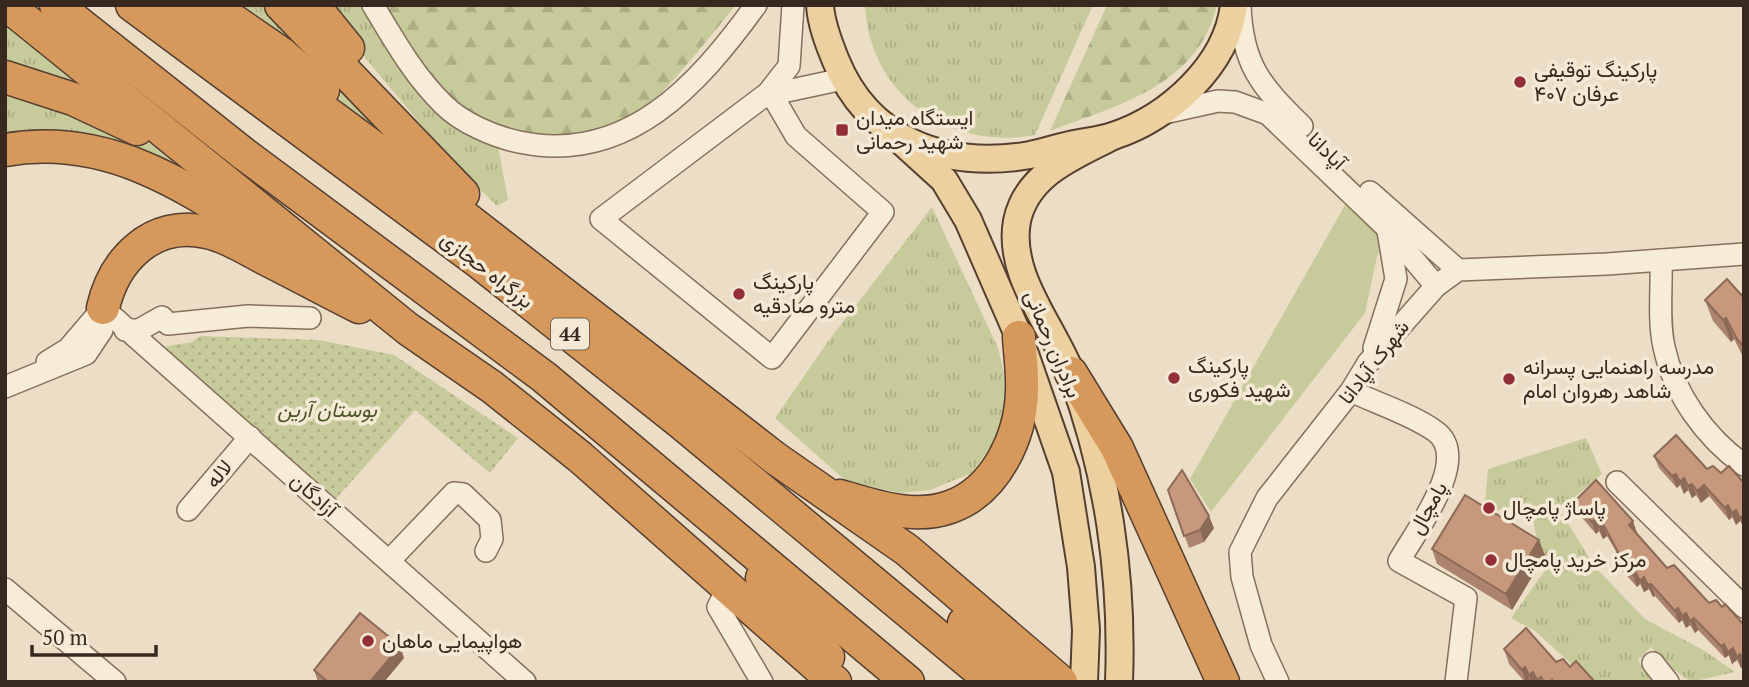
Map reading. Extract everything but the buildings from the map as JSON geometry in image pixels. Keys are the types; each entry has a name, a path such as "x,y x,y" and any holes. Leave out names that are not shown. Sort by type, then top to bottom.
{"highway":[{"path":"7,5 408,329 492,387 580,457 835,682"},
{"name":"44","path":"56,5 244,154 544,377 703,507 908,682"},
{"name":"بزرگراه حجازی","path":"132,5 480,263 680,422 993,682"},
{"path":"164,5 310,100 396,163 775,458 907,550 1061,682"},
{"path":"211,5 282,54 396,163"},
{"path":"281,5 398,129 479,209 618,338"},
{"path":"313,5 479,209"},
{"path":"5,77 73,99 114,116 220,177"},
{"path":"5,150 63,146 128,160 222,210 291,255 359,307"},
{"path":"114,319 113,276 134,250 169,232 185,229 222,237 408,329"},
{"path":"775,458 838,495 875,507 911,512 950,508 979,489 996,470 1017,427 1022,391 1018,337"},
{"path":"1070,373 1117,449 1223,682"},
{"path":"703,507 848,682"},
{"path":"848,511 989,648 1018,682"},
{"path":"764,622 801,682"}],"main road":[{"name":"برادران رحمانی","path":"820,5 832,51 843,79 863,108 944,180 968,220 1018,337 1066,472 1081,567 1086,630 1084,682"},
{"path":"900,140 952,157 994,157 1024,156 1113,136 1155,116 1194,86 1219,48 1234,5"},
{"name":"برادران رحمانی","path":"1113,136 1048,170 1028,193 1017,220 1016,258 1070,373 1105,490 1118,588 1121,640 1119,682"}],"street":[{"path":"373,5 408,64 445,107 499,138 546,148 598,141 623,134 649,118 686,86 728,43 756,5"},
{"path":"793,5 788,83 798,91"},
{"name":"آپادانا","path":"1240,5 1241,32 1264,89 1374,196 1458,270"},
{"path":"789,66 768,93 601,219 772,358 883,212 796,136 775,100 782,92 798,91 843,79"},
{"name":"آپادانا","path":"1155,116 1218,101 1236,102 1268,114 1387,228 1436,286"},
{"path":"1368,363 1381,334 1396,279 1387,228"},
{"path":"1458,270 1744,254"},
{"path":"1661,260 1663,346 1687,408 1730,455 1744,465"},
{"name":"شهرک آپادانا","path":"1279,682 1261,646 1242,577 1240,552 1267,498 1351,391 1368,363 1436,286 1458,270"},
{"path":"114,319 139,330 162,317 168,324 248,316 310,317"},
{"path":"5,376 56,358 114,319"},
{"path":"5,387 86,354 102,330 114,319"},
{"name":"آزادگان","path":"114,319 525,682"},
{"name":"پامچال","path":"1351,391 1437,432 1449,455 1446,479 1399,561 1466,598 1456,682"},
{"name":"لاله","path":"188,510 250,437"},
{"path":"1616,482 1744,607"},
{"path":"389,561 454,493 463,494 491,520 492,539 486,551"},
{"path":"728,587 718,607 762,682"},
{"path":"5,589 115,682"},
{"path":"1653,663 1668,682"}],"green space":[{"path":"220,5 269,5 429,174 369,128 316,77"},
{"path":"321,5 364,5 498,146 508,200 497,206 449,158"},
{"path":"382,5 736,5 687,65 639,117 604,131 575,136 545,136 488,120 461,106 417,65"},
{"path":"865,5 1093,5 1035,135 1003,138 973,134 944,125 919,110 898,90 881,66 870,37"},
{"path":"1107,5 1217,5 1207,33 1192,55 1174,74 1128,101 1050,131"},
{"path":"5,8 173,145 5,66"},
{"path":"5,86 108,122 152,145 212,185 206,189 5,144"},
{"path":"1345,205 1386,242 1377,256 1365,313 1211,512 1190,479"},
{"path":"932,207 998,348 1007,385 1004,419 990,447 972,473 930,490 901,493 847,482 775,418 829,340"},
{"name":"بوستان آرین","path":"200,336 319,340 394,355 518,438 490,473 415,410 334,501 163,356 167,346 192,342"},
{"path":"1586,438 1602,474 1560,510 1594,566 1645,619 1705,651 1735,672 1691,682 1667,665 1651,647 1638,660 1652,682 1591,682 1535,631 1511,618 1549,565 1536,535 1530,503 1497,510 1485,502 1488,469"}],"place":[{"name":"پارکینگ توقیفی عرفان ۴۰۷","path":"1520,82"},
{"name":"ایستگاه میدان شهید رحمانی","path":"842,130"},
{"name":"پارکینگ مترو صادقیه","path":"739,294"},
{"name":"پارکینگ شهید فکوری","path":"1174,378"},
{"name":"مدرسه راهنمایی پسرانه شاهد رهروان امام","path":"1509,379"},
{"name":"پاساژ پامچال","path":"1489,508"},
{"name":"مرکز خرید پامچال","path":"1491,560"},
{"name":"هواپیمایی ماهان","path":"368,641"}]}
